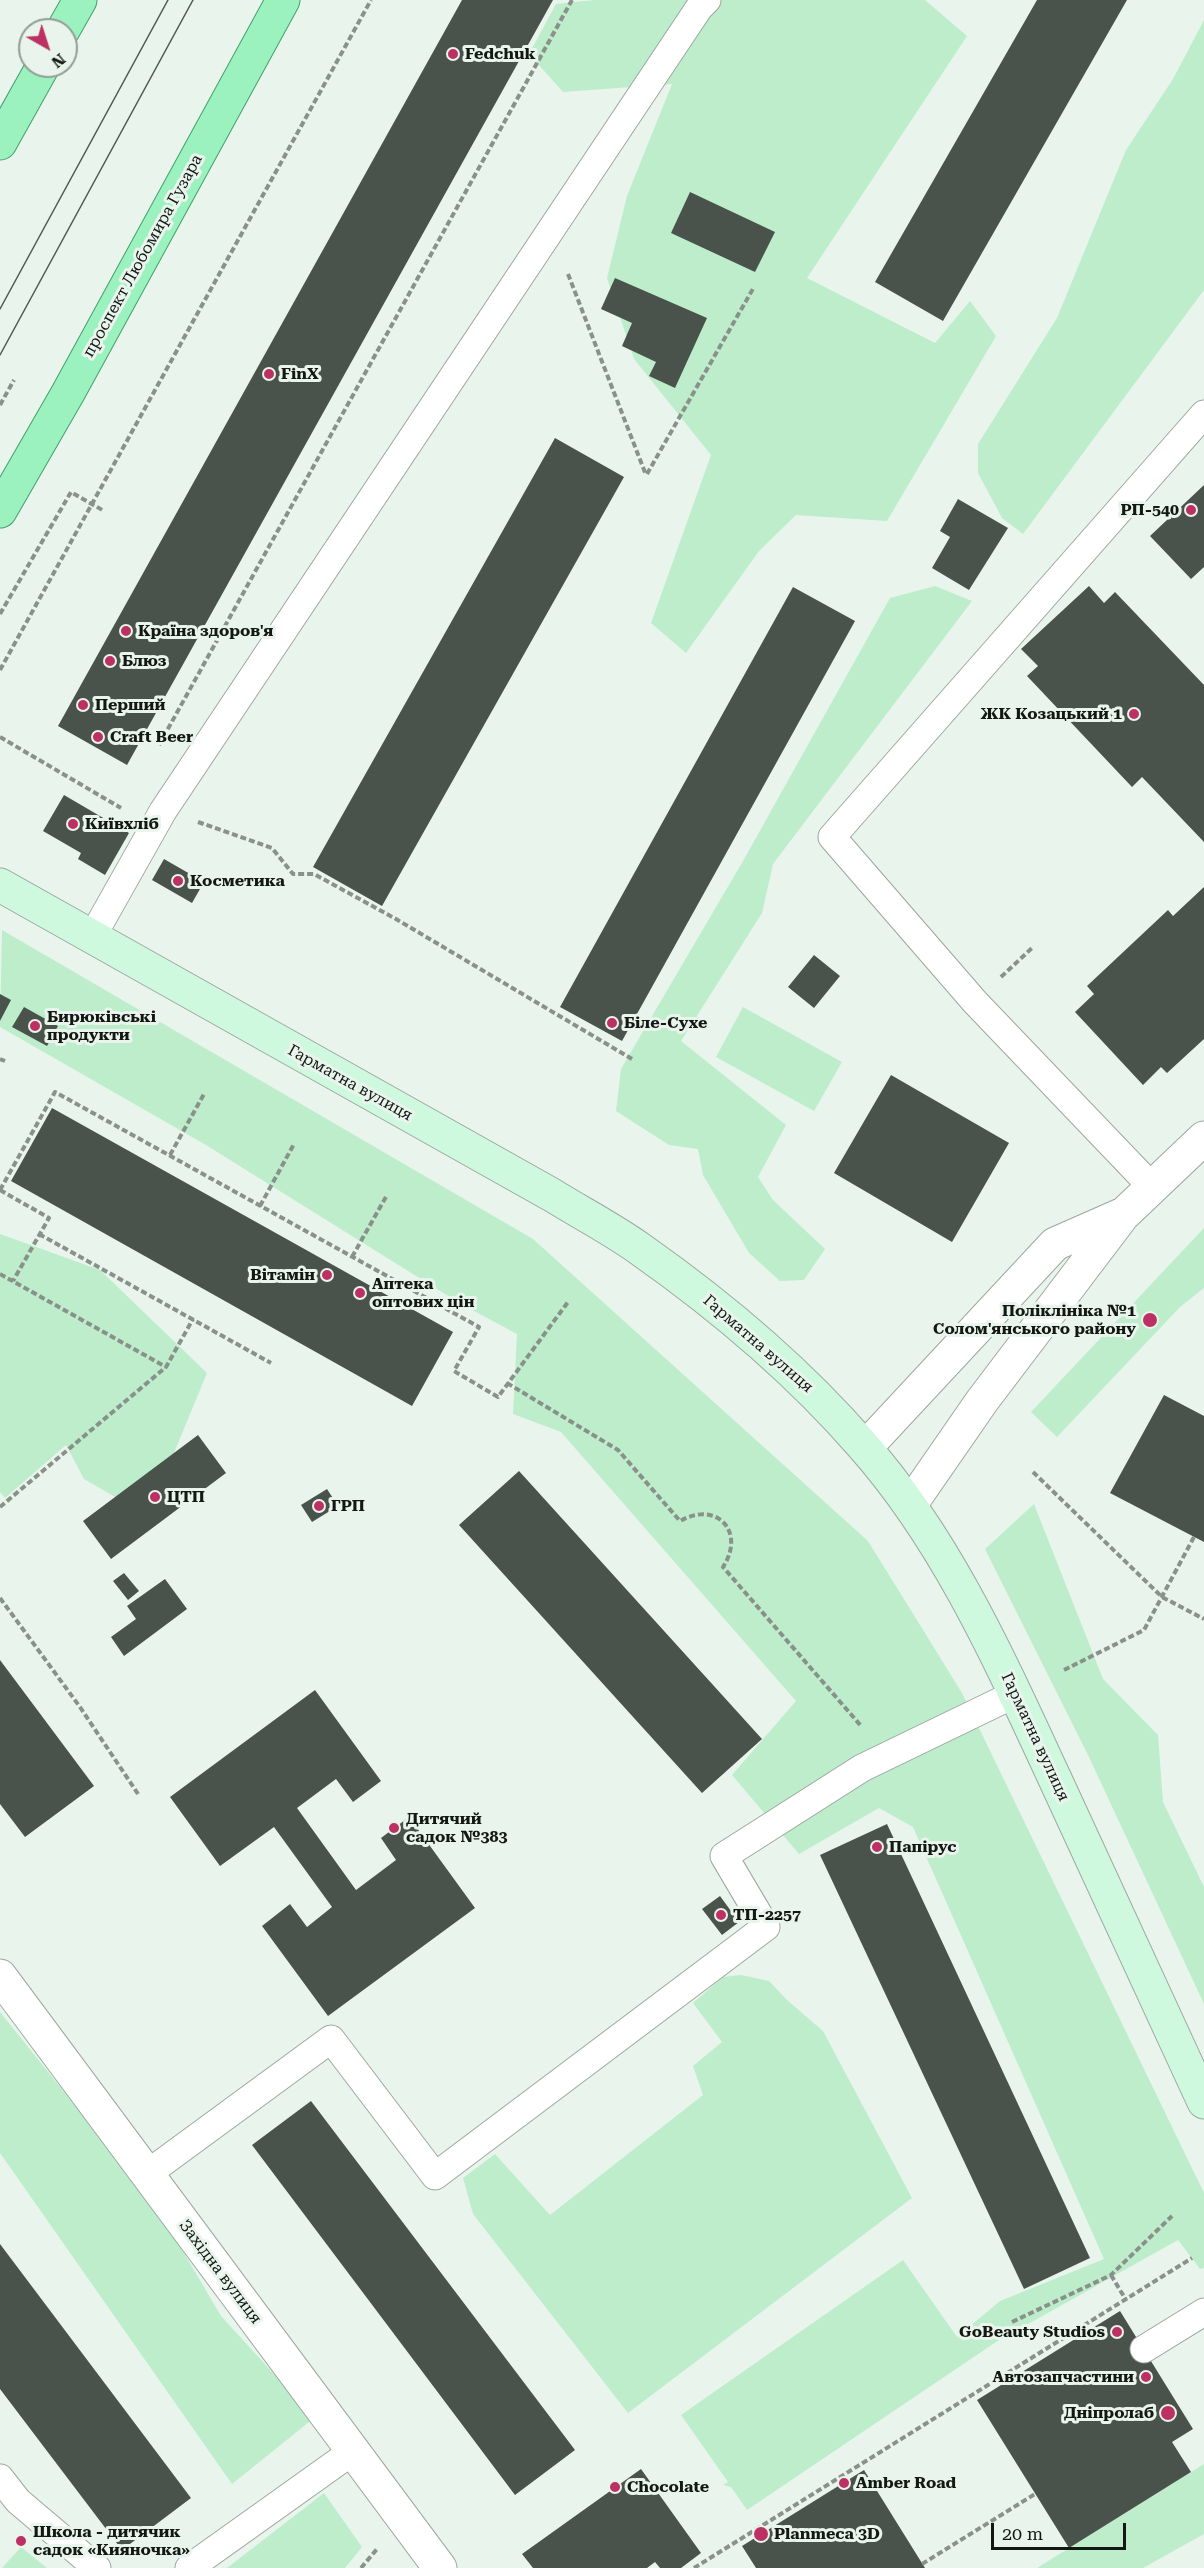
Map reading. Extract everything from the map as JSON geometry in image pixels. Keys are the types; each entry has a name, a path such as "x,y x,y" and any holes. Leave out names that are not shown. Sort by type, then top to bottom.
{"main road":[{"path":"70,18 80,0"},
{"name":"проспект Любомира Гузара","path":"0,511 68,393 283,0"},
{"path":"0,143 36,78"}],"street":[{"name":"Гарматна вулиця","path":"0,885 552,1195 638,1248 716,1306 802,1380 865,1448 910,1505 961,1587 1015,1694 1204,2102"},
{"path":"910,1505 982,1401 1123,1215 1204,1138"},
{"path":"865,1448 1055,1244 1123,1215"},
{"name":"Західна вулиця","path":"0,1976 440,2568"}],"lane":[{"path":"92,937 163,811 699,8 707,0"},
{"path":"1152,1188 975,1002 831,837 1204,414"},
{"path":"147,2174 331,2038 435,2176 766,1927 724,1856 862,1768 1015,1694"},
{"path":"1144,2349 1204,2312"},
{"path":"189,2568 352,2451"},
{"path":"0,2478 18,2501 97,2568"}],"path":[{"path":"0,670 371,0"},
{"path":"158,747 572,0"},
{"path":"551,231 646,475 754,287"},
{"path":"0,405 14,380"},
{"path":"0,614 71,492 104,511"},
{"path":"0,737 123,810 129,799"},
{"path":"163,811 272,848 292,874 314,874 632,1059"},
{"path":"0,1059 5,1061"},
{"path":"13,1281 49,1218 0,1190 55,1092 479,1328 454,1371 498,1397 568,1302"},
{"path":"170,1155 204,1095"},
{"path":"260,1206 294,1144"},
{"path":"352,1257 387,1195"},
{"path":"39,1234 271,1363"},
{"path":"0,1274 166,1367"},
{"path":"0,1507 166,1367 193,1319"},
{"path":"507,1383 618,1450 680,1521 692,1514 706,1513 719,1518 729,1528 732,1542 731,1556 723,1568 887,1756"},
{"path":"1033,1472 1162,1597 1204,1619"},
{"path":"1064,1670 1144,1630 1194,1537"},
{"path":"0,1598 80,1707 138,1794"},
{"path":"1012,2322 1111,2275 1172,2216"},
{"path":"694,2568 1192,2258"},
{"path":"1111,2275 1126,2300"},
{"path":"922,2564 1035,2494"},
{"path":"361,2568 379,2546"}],"green space":[{"path":"594,0 925,0 967,36 807,278 935,343 970,301 996,336 887,521 796,515 759,551 686,653 651,623 711,455 634,359 607,278 627,196 672,84 563,92 529,54 556,4"},
{"path":"1204,20 1204,290 1023,534 1002,518 978,473 978,444 1057,318 1126,150 1173,79"},
{"path":"935,586 972,601 773,864 762,913 681,1041 786,1125 758,1177 773,1200 825,1249 804,1280 780,1281 749,1253 703,1175 698,1149 669,1145 616,1111 621,1069 743,861 890,598"},
{"path":"2,930 533,1239 868,1541 962,1693 1204,2193 1204,2268 1200,2269 1178,2240 996,2342 747,2510 731,2487 723,2485 728,2482 681,2415 903,2260 957,2337 1000,2301 1104,2259 913,1827 879,1808 799,1854 732,1775 796,1701 561,1432 513,1414 517,1334 461,1304 206,1145 0,1027"},
{"path":"743,1007 842,1062 814,1111 716,1057"},
{"path":"1204,1228 1204,1288 1180,1307 1057,1437 1031,1412"},
{"path":"0,1234 100,1270 207,1373 148,1516 84,1479 66,1445 5,1498 0,1492"},
{"path":"1034,1504 1103,1679 1158,1735 1163,1802 1204,1887 1204,2004 1088,1755 985,1549"},
{"path":"741,1975 769,1981 823,2031 912,2198 628,2413 473,2214 463,2178 495,2154 550,2215 703,2095 693,2066 722,2042 693,2003 723,1977"},
{"path":"0,2012 158,2209 221,2316 314,2418 232,2484 0,2153"},
{"path":"1204,2464 1204,2534 1143,2568 1037,2568"},
{"path":"324,2493 362,2547 345,2568 227,2568"},
{"path":"21,2547 47,2568 2,2568"}],"building":[{"path":"462,0 553,0 127,765 58,726"},
{"path":"1037,0 1127,0 943,321 875,282"},
{"path":"690,192 775,232 755,272 671,233"},
{"path":"615,278 707,318 675,388 649,376 656,362 622,346 632,323 601,309"},
{"path":"555,438 624,477 382,906 313,867"},
{"name":"РП-540","path":"1204,485 1204,567 1191,579 1150,536"},
{"path":"958,499 1008,528 969,590 932,568 950,537 940,531"},
{"name":"ЖК Козацький 1","path":"1089,586 1104,603 1115,592 1204,685 1204,842 1142,777 1132,787 1027,676 1038,666 1021,649"},
{"path":"793,587 855,621 622,1041 560,1007"},
{"path":"64,795 129,833 105,875 78,859 81,853 43,831"},
{"name":"Косметика","path":"164,859 204,882 192,903 152,880"},
{"path":"1204,887 1204,1039 1167,1073 1161,1067 1143,1085 1075,1012 1094,994 1087,986 1168,910 1173,916"},
{"path":"814,955 840,976 814,1008 788,987"},
{"path":"0,994 11,1000 0,1021"},
{"name":"Бирюківські продукти","path":"24,1007 58,1026 47,1046 12,1027"},
{"path":"891,1075 1009,1143 952,1242 834,1173"},
{"path":"52,1108 453,1332 412,1406 11,1181"},
{"path":"1164,1395 1204,1416 1204,1542 1110,1493"},
{"name":"ЦТП","path":"198,1435 226,1473 111,1559 83,1521"},
{"path":"519,1471 762,1739 702,1793 459,1525"},
{"name":"ГРП","path":"327,1489 338,1506 312,1522 301,1505"},
{"path":"124,1573 139,1591 128,1600 113,1581"},
{"path":"165,1579 187,1609 124,1656 111,1637 136,1619 127,1606"},
{"path":"0,1660 94,1786 25,1837 0,1804"},
{"path":"315,1690 381,1781 353,1802 336,1779 297,1808 356,1890 396,1860 381,1838 409,1817 475,1908 328,2016 262,1926 290,1904 307,1927 332,1907 274,1827 220,1866 170,1797"},
{"path":"887,1824 1090,2258 1024,2289 820,1855"},
{"name":"ТП-2257","path":"720,1896 739,1922 722,1935 702,1909"},
{"path":"311,2101 575,2450 515,2495 252,2145"},
{"path":"0,2244 191,2498 122,2550 0,2389"},
{"path":"1120,2311 1193,2429 1172,2442 1191,2472 1069,2548 977,2400"},
{"path":"641,2469 701,2553 681,2568 660,2568 655,2562 647,2568 533,2568 522,2554"},
{"path":"864,2470 925,2568 756,2568 742,2546"}],"tram line":[{"path":"0,309 168,0"},
{"path":"0,355 193,0"}],"place":[{"name":"Fedchuk","path":"453,54"},
{"name":"FinX","path":"269,374"},
{"name":"РП-540","path":"1191,510"},
{"name":"Країна здоров'я","path":"126,631"},
{"name":"Блюз","path":"110,661"},
{"name":"Перший","path":"83,705"},
{"name":"ЖК Козацький 1","path":"1134,714"},
{"name":"Craft Beer","path":"98,737"},
{"name":"Київхліб","path":"73,824"},
{"name":"Косметика","path":"178,881"},
{"name":"Біле-Сухе","path":"612,1023"},
{"name":"Бирюківські продукти","path":"35,1026"},
{"name":"Вітамін","path":"327,1275"},
{"name":"Аптека оптових цін","path":"360,1293"},
{"name":"Поліклініка №1 Солом'янського району","path":"1150,1320"},
{"name":"ЦТП","path":"155,1497"},
{"name":"ГРП","path":"319,1506"},
{"name":"Дитячий садок №383","path":"394,1828"},
{"name":"Папірус","path":"877,1847"},
{"name":"ТП-2257","path":"721,1915"},
{"name":"GoBeauty Studios","path":"1117,2332"},
{"name":"Автозапчастини","path":"1146,2377"},
{"name":"Дніпролаб","path":"1168,2413"},
{"name":"Amber Road","path":"844,2483"},
{"name":"Chocolate","path":"615,2487"},
{"name":"Planmeca 3D","path":"761,2534"},
{"name":"Школа - дитячик садок «Кияночка»","path":"21,2541"}]}
